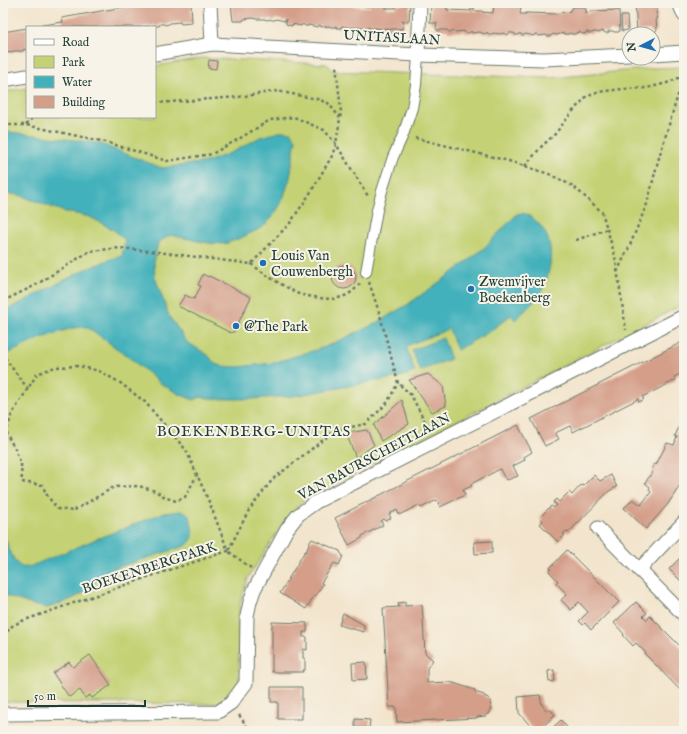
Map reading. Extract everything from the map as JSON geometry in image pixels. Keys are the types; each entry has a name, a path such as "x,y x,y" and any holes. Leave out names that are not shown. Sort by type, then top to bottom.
{"street":[{"path":"210,3 212,44"},
{"path":"366,272 377,210 386,176 403,135 415,96 420,3"},
{"path":"679,3 684,16"},
{"name":"UNITASLAAN","path":"156,54 212,44 418,55 544,59 621,55"},
{"path":"661,53 684,52"},
{"path":"3,80 26,76"},
{"name":"VAN BAURSCHEITLAAN","path":"3,714 218,712 231,703 246,683 247,616 250,602 261,575 287,529 298,515 316,502 684,316"},
{"path":"639,570 684,522"},
{"path":"598,528 684,615"}],"path":[{"path":"251,264 290,223 309,195 332,156 336,144 341,106 334,50"},
{"path":"525,166 541,147 555,134 586,97 598,92 647,88 667,83 684,75"},
{"path":"617,272 647,204 658,161 684,75"},
{"path":"156,103 239,97 277,91 317,99 328,103 340,118"},
{"path":"3,125 26,125 106,142 166,161 212,154 270,120 294,117 324,130 336,144 377,210"},
{"path":"26,125 32,118"},
{"path":"403,135 509,161 549,174 573,186 602,212 615,256 628,344"},
{"path":"576,240 607,229"},
{"path":"3,301 34,286 90,251 120,248 251,264 277,282 300,295 326,300 344,297 352,293 361,283 366,272"},
{"path":"366,272 380,315 398,383 411,395 435,442"},
{"path":"3,352 7,361 28,389"},
{"name":"BOEKENBERGPARK","path":"4,634 12,626 22,621 228,551 210,504 186,450 145,402 119,382 98,372 79,366 55,367 37,374 12,414 6,433 16,449 21,464 22,482 42,485 48,497 58,510 73,511 114,487 139,486 156,491 167,498 176,501 184,497 197,475"},
{"path":"261,575 228,551 249,510 274,479 325,438 336,430 366,424 387,403 398,383"},
{"path":"231,703 246,725 246,731"}],"green space":[{"path":"202,58 327,64 333,71 551,78 655,68 682,67 684,69 684,304 302,501 278,531 248,578 241,600 238,618 239,681 234,691 225,699 214,704 3,702 3,92 26,88 26,118 156,118 156,66"},
{"path":"219,726 240,726 240,731 218,731"}],"water":[{"path":"283,131 291,132 296,139 290,178 282,202 272,218 263,227 225,244 208,243 170,235 158,243 154,260 155,277 169,316 187,342 208,355 215,364 238,367 273,363 325,347 377,323 407,305 459,268 484,248 517,214 526,214 533,218 544,230 548,239 550,248 549,268 547,278 539,295 515,320 511,315 489,332 457,350 449,329 406,346 415,372 400,377 293,396 252,399 212,399 201,397 194,400 179,394 160,383 131,359 86,327 72,328 39,339 3,356 3,312 84,270 122,256 125,240 114,230 90,217 62,211 19,195 3,193 3,132 98,143 162,168 207,162 233,152 260,137"},
{"path":"443,338 451,359 420,371 412,350"},
{"path":"180,511 188,514 193,533 191,541 185,546 109,570 101,575 85,592 72,599 48,608 36,606 3,595 3,530 9,550 14,559 21,567 29,567 163,513"}],"building":[{"path":"150,3 151,5 162,3 191,3 192,23 181,24 180,22 165,25 160,24 159,26 35,26 63,22 62,18"},
{"path":"231,3 320,3 334,5 334,3 337,3 337,5 370,7 370,3 386,3 386,8 396,8 396,5 410,5 409,21 402,21 404,23 402,29 390,30 385,28 370,29 369,27 366,29 362,27 350,28 342,26 341,28 337,28 336,26 321,27 320,25 317,27 309,25 305,26 303,24 301,26 292,24 292,26 286,24 286,19 285,21 254,18 244,19 243,21 233,21"},
{"path":"635,3 655,3 658,18 656,19 657,26 637,26"},
{"path":"471,4 474,5 474,11 493,13 494,5 521,7 520,14 558,14 569,12 573,7 582,7 586,9 586,13 591,11 619,10 620,31 609,31 608,33 603,31 598,33 586,32 585,34 580,32 575,34 564,33 556,35 553,34 551,36 538,36 537,34 534,36 526,34 521,35 520,33 515,35 514,33 509,33 508,35 503,33 488,34 487,32 485,34 480,32 472,33 471,31 469,33 465,33 464,31 449,32 447,30 437,30 437,23 430,23 431,5 445,6 447,10 471,11"},
{"path":"621,16 627,16 628,26 622,26"},
{"path":"26,28 26,50 10,53 7,52 3,54 3,32"},
{"path":"209,60 217,61 216,69 208,68"},
{"path":"339,265 349,265 356,272 356,282 349,289 339,289 332,282 332,272"},
{"path":"203,274 251,297 234,332 231,333 178,306 185,295 194,299 201,286 198,285"},
{"path":"684,341 684,372 674,377 676,380 642,397 644,399 639,402 638,399 573,432 570,426 555,433 559,439 545,446 531,419"},
{"path":"428,374 443,386 446,406 432,412 409,380"},
{"path":"402,400 409,424 381,441 374,425"},
{"path":"684,415 684,479 668,504 646,529 624,508 633,499 641,505 651,492 649,490 650,487 645,483 653,470 654,464 656,465 667,443 674,445 677,437 675,436"},
{"path":"518,425 532,452 524,457 525,460 513,466 518,476 507,480 500,469 471,484 472,486 463,490 465,495 440,507 437,500 421,508 419,505 399,515 397,510 389,514 391,518 386,521 384,519 381,521 383,525 349,545 335,518"},
{"path":"367,430 374,445 356,458 346,433"},
{"path":"594,475 600,481 611,475 617,487 609,491 568,533 566,531 563,534 565,535 558,542 540,524 543,521 540,517 551,506 554,508 557,505 553,502 556,499 559,502 569,492 572,495 581,485 583,486"},
{"path":"312,539 340,551 343,556 339,565 334,563 321,583 323,584 306,609 280,593 305,551 306,552"},
{"path":"492,541 492,553 475,554 474,542"},
{"path":"567,550 619,602 591,630 585,623 583,625 579,621 588,612 579,602 571,610 561,600 567,594 556,583 558,581 549,571"},
{"path":"684,554 684,584 669,569"},
{"path":"405,602 405,606 422,605 425,653 433,660 427,668 427,683 450,682 475,690 475,692 484,695 490,700 492,708 489,714 477,718 397,722 396,707 389,707 383,608 399,607 398,603"},
{"path":"636,602 647,613 643,616 647,620 650,616 684,650 684,694 636,643 633,646 614,623"},
{"path":"343,613 364,625 364,632 339,625"},
{"path":"272,622 307,623 307,632 303,632 303,637 307,637 307,650 303,649 305,670 303,670 303,672 272,672"},
{"path":"90,655 111,685 92,698 90,695 85,698 80,690 69,697 53,673 69,662 73,667"},
{"path":"366,662 367,679 353,680 352,663"},
{"path":"554,670 555,681 549,682 548,671"},
{"path":"271,687 302,687 302,719 278,719 278,702 271,702"},
{"path":"540,695 542,705 546,710 549,708 555,715 538,731 535,731 519,713 518,697"},
{"path":"355,719 370,720 369,728 355,728"},
{"path":"561,720 570,731 550,731 550,730"}],"place":[{"name":"Louis Van Couwenbergh","path":"263,263"},
{"name":"Zwemvijver Boekenberg","path":"471,289"},
{"name":"@The Park","path":"236,326"}],"district":[{"name":"BOEKENBERG-UNITAS","path":"254,431"}]}
